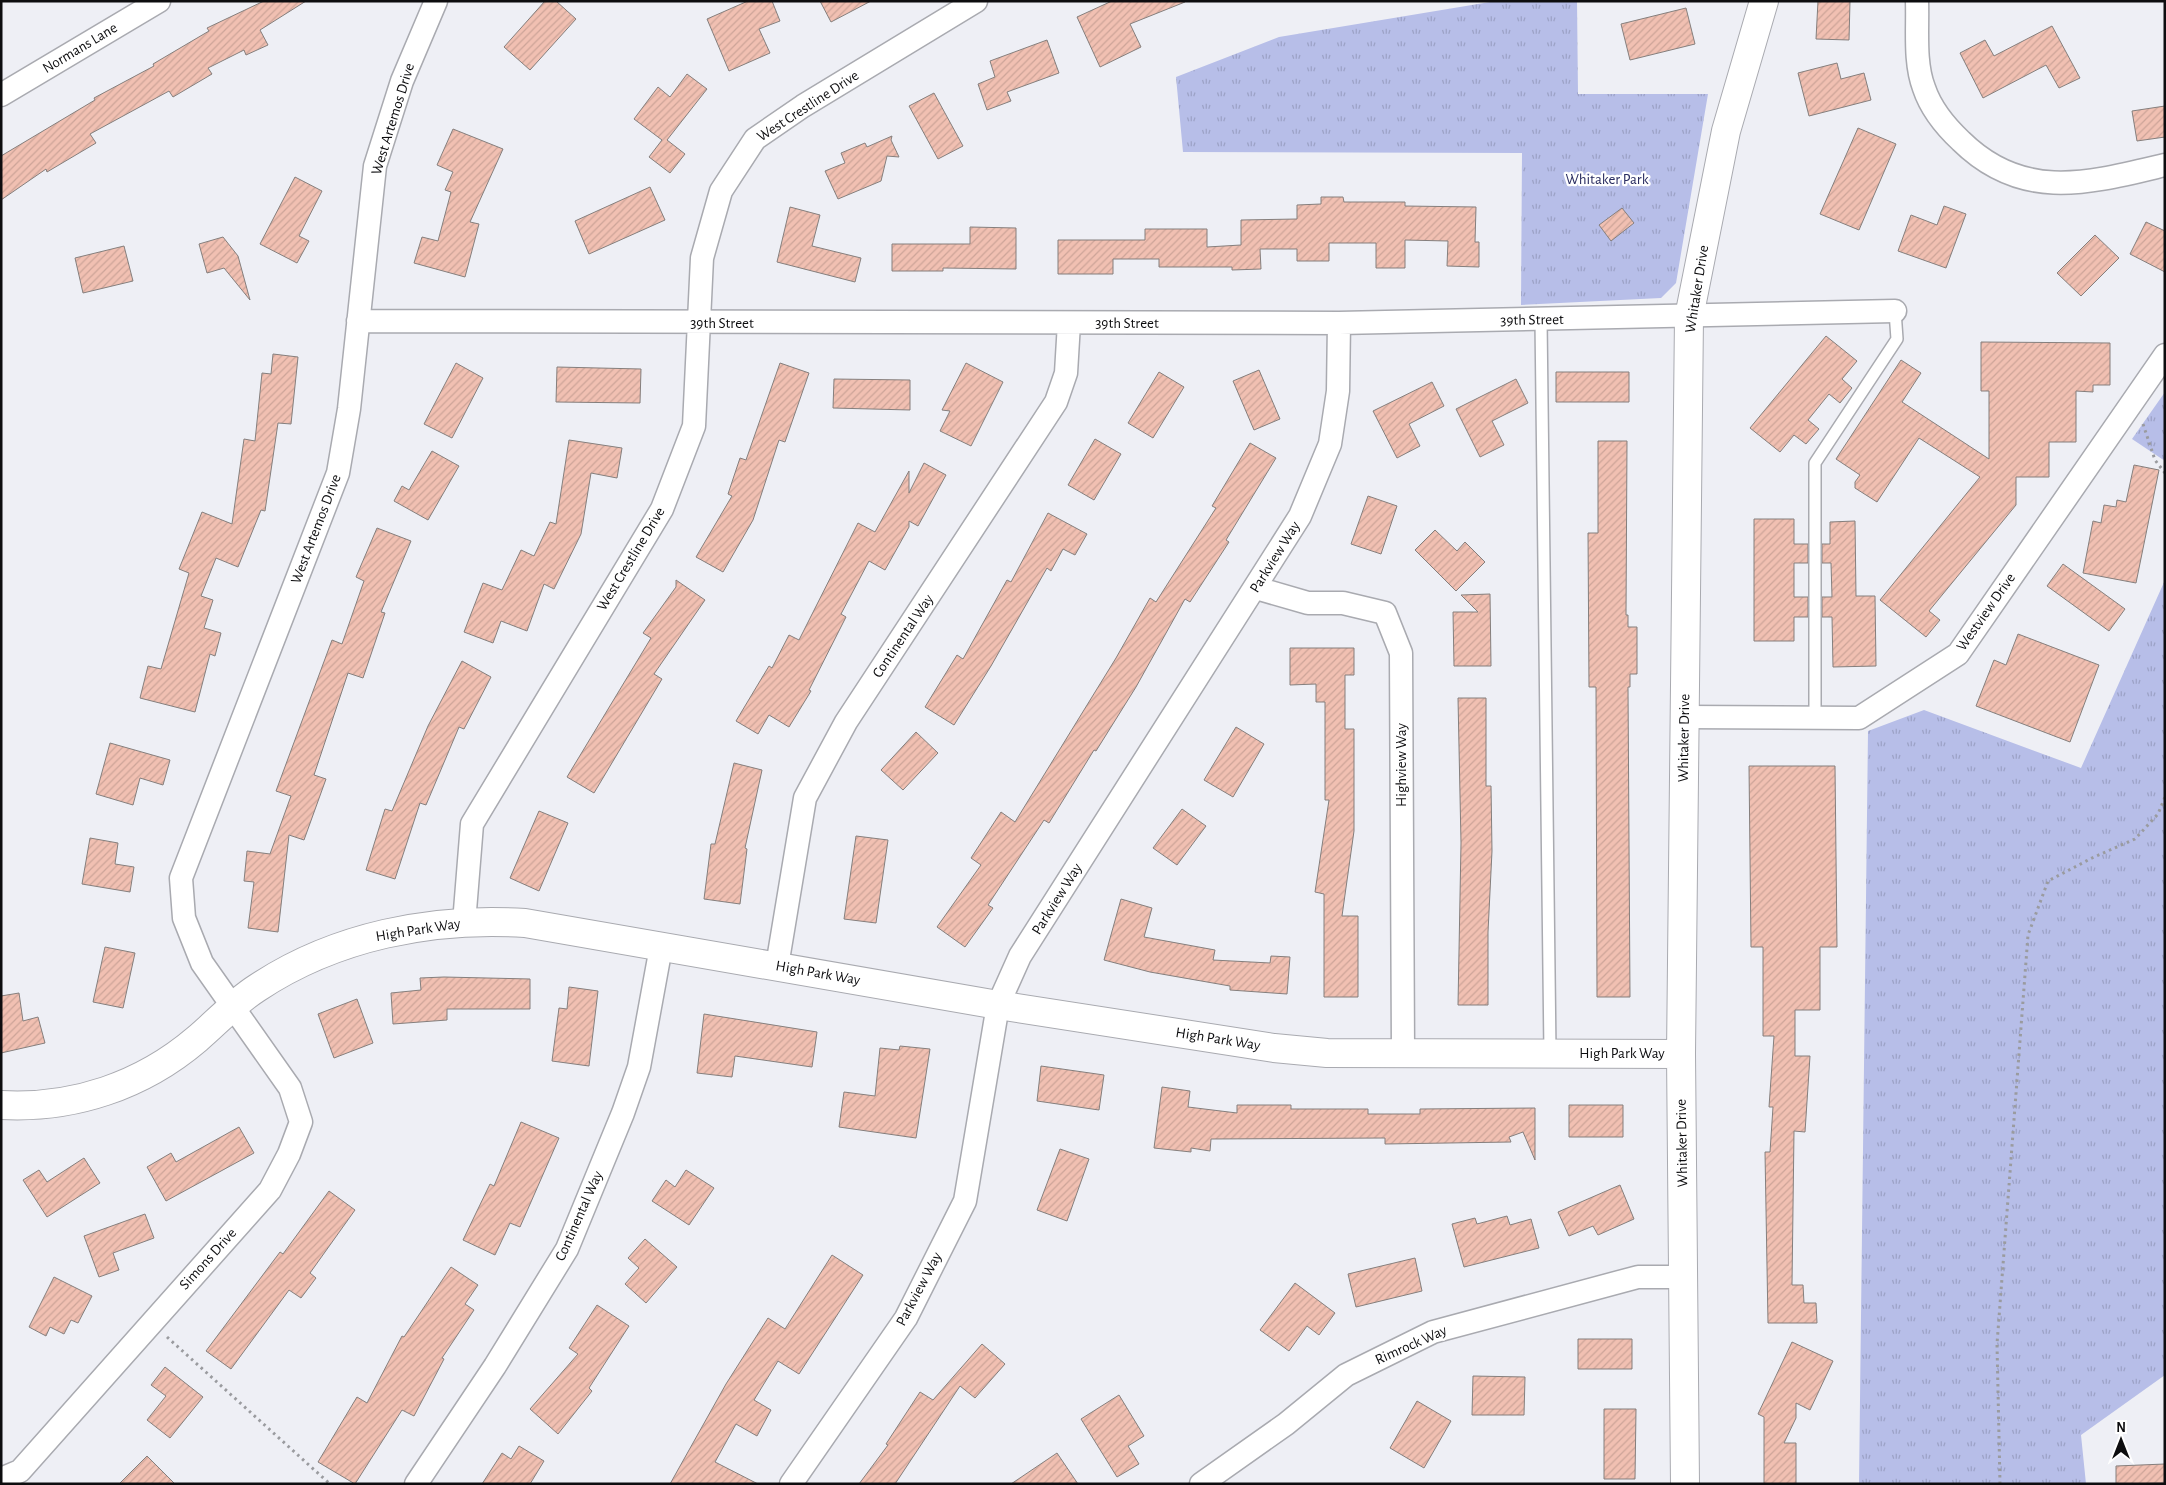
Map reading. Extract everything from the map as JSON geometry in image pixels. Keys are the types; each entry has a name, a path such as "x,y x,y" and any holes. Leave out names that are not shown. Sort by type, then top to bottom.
{"street":[{"name":"Normans Lane","path":"1,95 159,1"},
{"name":"West Artemos Drive","path":"233,1006 202,963 184,918 181,878 338,473 349,410 375,166 402,81 436,1"},
{"name":"West Crestline Drive","path":"464,923 472,824 662,509 694,426 702,258 721,191 755,139 803,106 976,1"},
{"name":"Whitaker Drive","path":"1685,1484 1681,1054 1689,317 1726,131 1764,1"},
{"path":"1917,1 1918,63 1924,88 1935,112 1950,132 1970,151 2004,174 2041,182 2099,179 2165,165"},
{"name":"39th Street","path":"358,321 1339,323 1895,312"},
{"name":"Continental Way","path":"777,966 805,798 846,722 1056,402 1066,373 1069,323"},
{"name":"Parkview Way","path":"791,1484 906,1318 965,1201 998,1005 1020,956 1256,588 1300,516 1330,444 1338,391 1339,323"},
{"name":"Westview Drive","path":"1684,717 1859,718 1958,654 2165,355"},
{"name":"Highview Way","path":"1256,588 1308,603 1343,603 1385,612 1401,652 1402,1052"},
{"name":"High Park Way","path":"1,1105 25,1106 69,1102 107,1092 166,1063 258,987 328,951 391,933 464,923 525,923 998,1005 1274,1048 1327,1053 1681,1054"},
{"name":"Continental Way","path":"416,1484 496,1366 567,1249 623,1113 639,1067 661,946"},
{"name":"Simons Drive","path":"1,1479 20,1471 270,1190 289,1154 301,1122 290,1088 233,1006"},
{"name":"Rimrock Way","path":"1201,1484 1286,1424 1346,1375 1433,1332 1638,1277 1684,1277"}],"lane":[{"path":"1816,718 1815,463 1897,338 1895,312"},
{"path":"1541,320 1550,1053"}],"path":[{"path":"2136,396 2143,427 2155,460 2165,473"},
{"path":"2000,1484 1997,1344 2028,935 2048,881 2092,858 2135,839 2158,814 2165,797"},
{"path":"151,1323 330,1484"}],"green space":[{"name":"Whitaker Park","path":"1496,1 1577,1 1578,94 1708,94 1676,283 1661,298 1521,305 1522,153 1183,152 1176,77 1279,37"},
{"path":"2165,392 2165,461 2132,439"},
{"path":"2165,580 2165,1375 2081,1435 2086,1484 1859,1484 1868,731 1924,710 2081,768"}],"building":[{"path":"264,1 306,1 260,30 268,45 246,55 244,50 208,68 212,74 173,97 169,91 90,134 96,143 47,172 46,169 1,200 1,156 95,100 94,98 154,66 153,64 209,31 207,28"},
{"path":"545,1 556,1 576,19 530,70 504,47"},
{"path":"748,1 772,1 780,21 759,29 770,53 729,71 707,19"},
{"path":"820,1 871,1 831,22"},
{"path":"1112,1 1185,2 1130,24 1141,47 1100,67 1077,17"},
{"path":"1818,1 1850,1 1849,40 1816,39"},
{"path":"1686,8 1695,44 1630,60 1621,24"},
{"path":"2052,26 2080,78 2059,88 2046,65 1983,98 1960,53 1985,40 1994,56"},
{"path":"1047,40 1059,73 1007,92 1011,101 987,110 978,84 995,77 990,61"},
{"path":"1837,63 1841,79 1864,73 1871,100 1809,116 1798,73"},
{"path":"687,74 707,89 667,140 685,154 670,173 649,157 662,140 634,119 658,87 670,97"},
{"path":"934,93 963,146 938,159 909,106"},
{"path":"2165,106 2165,137 2137,141 2132,111"},
{"path":"1858,128 1896,144 1859,230 1820,214"},
{"path":"453,129 503,149 470,222 479,224 465,277 414,263 422,237 438,241 451,192 445,190 453,172 437,165"},
{"path":"892,136 891,140 899,157 887,156 881,181 838,199 825,171 845,163 841,153 865,143 867,147"},
{"path":"295,177 322,191 299,236 309,241 297,263 260,244"},
{"path":"650,187 665,220 589,254 575,221"},
{"path":"1321,197 1343,197 1344,202 1405,202 1405,206 1476,207 1475,242 1479,242 1479,267 1447,266 1448,241 1405,240 1405,268 1376,268 1376,243 1329,243 1329,261 1297,261 1297,249 1260,249 1261,269 1232,270 1232,267 1159,267 1159,259 1113,259 1113,274 1058,274 1058,240 1145,240 1145,229 1207,229 1207,247 1241,245 1241,220 1297,219 1297,205 1321,204"},
{"path":"1944,206 1966,214 1946,268 1898,251 1911,215 1937,225"},
{"path":"790,207 820,215 812,246 861,258 855,282 777,262"},
{"path":"1622,208 1634,223 1611,241 1599,225"},
{"path":"2146,222 2165,231 2165,272 2130,254"},
{"path":"970,227 1016,228 1016,269 943,268 943,271 892,271 892,244 970,244"},
{"path":"2095,235 2119,258 2081,296 2057,273"},
{"path":"223,237 238,256 250,300 224,268 207,273 199,244"},
{"path":"124,246 133,281 83,293 75,258"},
{"path":"1826,336 1857,361 1842,379 1852,388 1840,403 1829,394 1808,420 1819,429 1806,444 1794,435 1780,452 1750,428"},
{"path":"1981,342 2110,343 2110,385 2093,385 2093,392 2076,391 2076,442 2049,442 2049,477 2016,477 2016,505 1929,611 1940,620 1926,637 1880,600 1980,477 1919,438 1877,502 1855,488 1855,482 1860,475 1836,459 1901,360 1921,373 1902,402 1989,459 1989,391 1981,391"},
{"path":"273,354 298,357 291,424 278,423 265,511 261,510 238,567 216,558 201,596 213,600 204,628 221,633 215,656 210,654 195,712 140,698 148,666 161,669 189,573 179,569 202,512 232,524 244,439 255,441 262,373 271,374"},
{"path":"456,363 483,378 452,438 424,424"},
{"path":"780,363 809,373 785,442 779,440 753,520 723,572 696,557 732,496 728,494 740,458 746,460"},
{"path":"966,363 1003,382 971,446 940,431 950,411 942,410"},
{"path":"557,367 641,369 640,403 556,402"},
{"path":"1259,370 1280,419 1254,430 1233,381"},
{"path":"1159,372 1184,387 1153,438 1128,423"},
{"path":"1556,372 1629,372 1629,402 1556,402"},
{"path":"834,379 910,380 910,410 833,408"},
{"path":"1516,379 1528,403 1492,421 1504,445 1480,457 1456,409"},
{"path":"1432,382 1444,406 1409,424 1420,446 1397,458 1373,411"},
{"path":"1095,439 1121,454 1094,500 1068,485"},
{"path":"569,440 622,448 617,478 591,473 581,534 554,589 544,584 527,631 501,621 493,643 464,632 483,583 502,590 521,550 534,556 550,522 556,524"},
{"path":"1598,441 1627,441 1626,615 1628,615 1628,627 1637,627 1637,674 1630,674 1630,687 1628,687 1630,997 1597,997 1596,687 1589,687 1588,533 1598,533"},
{"path":"1250,443 1276,458 1226,540 1229,542 1190,602 1185,599 1136,687 1096,751 1094,750 1049,823 1044,820 988,905 993,908 965,947 937,927 981,865 971,858 1001,812 1015,822 1116,658 1150,598 1156,602 1216,508 1212,506"},
{"path":"432,451 459,466 428,520 394,501 402,486 409,490"},
{"path":"924,463 946,475 918,526 909,521 909,527 885,570 869,561 841,614 846,617 809,690 811,691 789,727 769,715 758,734 736,721 769,666 772,668 789,635 799,640 858,523 875,532 909,471 909,493"},
{"path":"2134,465 2159,470 2136,583 2083,573 2093,521 2101,523 2104,505 2116,507 2117,500 2126,502"},
{"path":"1368,496 1397,506 1381,554 1351,544"},
{"path":"1048,513 1087,534 1075,555 1063,549 1051,571 1047,568 991,666 954,725 925,707 957,655 963,659 1007,580 1011,582"},
{"path":"1754,519 1794,519 1794,544 1808,544 1808,563 1794,563 1794,597 1808,597 1808,617 1794,617 1794,641 1754,641"},
{"path":"1855,521 1856,596 1875,596 1876,666 1833,667 1832,617 1822,617 1822,597 1832,597 1831,563 1822,563 1822,544 1830,544 1830,522"},
{"path":"377,528 411,541 381,612 385,613 363,678 348,673 314,775 326,779 304,840 289,835 278,932 248,928 254,882 244,881 247,851 270,854 291,796 276,791 332,640 342,644 364,581 356,577"},
{"path":"1435,530 1457,551 1465,542 1485,562 1456,591 1415,550"},
{"path":"2063,564 2125,609 2109,631 2047,586"},
{"path":"676,580 705,600 654,674 662,679 594,793 567,777 651,638 643,633 676,587"},
{"path":"1490,594 1491,666 1454,666 1453,612 1478,612 1461,595"},
{"path":"2018,634 2099,665 2070,742 1976,706 1994,660 2006,665"},
{"path":"1290,648 1354,648 1354,675 1345,675 1345,729 1354,729 1354,831 1342,916 1358,916 1358,997 1324,997 1324,894 1315,892 1329,800 1325,800 1325,702 1316,702 1316,684 1290,685"},
{"path":"462,661 491,677 464,729 459,727 426,805 420,803 395,879 366,870 385,809 392,811 428,726"},
{"path":"1458,698 1486,698 1486,786 1491,786 1492,851 1488,932 1488,1005 1458,1005 1461,843"},
{"path":"1236,727 1264,744 1233,797 1204,780"},
{"path":"916,732 938,753 903,790 881,770"},
{"path":"110,743 170,760 163,785 140,778 133,805 96,794"},
{"path":"734,763 762,770 745,848 747,849 740,904 704,899 711,844 715,844"},
{"path":"1749,766 1835,766 1837,947 1820,947 1820,1010 1795,1010 1795,1056 1810,1056 1805,1132 1794,1131 1792,1285 1803,1285 1804,1303 1816,1303 1817,1323 1768,1323 1765,1152 1770,1152 1773,1107 1769,1107 1774,1036 1763,1036 1763,947 1751,947"},
{"path":"1182,809 1206,826 1177,865 1153,848"},
{"path":"539,811 568,823 539,891 510,878"},
{"path":"856,836 888,840 876,923 844,919"},
{"path":"90,838 118,843 115,864 134,867 130,892 82,884"},
{"path":"1121,899 1152,908 1144,937 1215,950 1213,960 1270,963 1271,956 1290,957 1287,994 1230,990 1230,986 1150,972 1104,960"},
{"path":"105,947 135,953 123,1008 93,1002"},
{"path":"420,978 530,979 530,1009 447,1009 447,1020 393,1024 391,993 421,990"},
{"path":"569,987 598,991 589,1066 552,1061 559,1008 567,1009"},
{"path":"19,993 23,1021 38,1017 45,1043 1,1053 1,996"},
{"path":"357,999 373,1043 334,1058 318,1014"},
{"path":"704,1014 817,1032 812,1067 735,1056 732,1077 697,1073"},
{"path":"900,1046 930,1049 916,1138 839,1127 844,1092 875,1096 880,1048 899,1050"},
{"path":"1041,1066 1104,1075 1099,1110 1037,1101"},
{"path":"1162,1087 1190,1091 1188,1107 1237,1113 1237,1105 1291,1105 1291,1109 1368,1109 1368,1114 1420,1114 1420,1109 1535,1108 1535,1160 1523,1132 1509,1137 1511,1142 1385,1144 1385,1138 1211,1139 1210,1151 1191,1148 1191,1152 1154,1148"},
{"path":"1569,1105 1623,1105 1623,1137 1569,1137"},
{"path":"521,1122 559,1138 520,1227 510,1223 495,1255 463,1240 490,1184 494,1186"},
{"path":"239,1127 254,1153 166,1201 147,1167 171,1153 176,1162"},
{"path":"1060,1149 1089,1159 1067,1221 1037,1210"},
{"path":"84,1158 100,1183 47,1217 23,1180 39,1170 47,1182"},
{"path":"686,1170 714,1188 689,1225 652,1201 666,1180 675,1187"},
{"path":"1620,1185 1634,1219 1598,1235 1593,1226 1569,1236 1558,1212"},
{"path":"329,1191 355,1210 310,1273 316,1278 301,1298 289,1290 231,1369 206,1351 280,1252 283,1254"},
{"path":"145,1214 154,1238 113,1253 119,1270 99,1277 84,1236"},
{"path":"1507,1216 1510,1225 1531,1219 1539,1248 1464,1267 1452,1224 1475,1218 1477,1224"},
{"path":"645,1239 677,1267 646,1303 625,1284 639,1268 628,1258"},
{"path":"832,1255 863,1275 799,1374 778,1361 754,1400 771,1410 757,1436 736,1424 715,1462 758,1484 670,1484 726,1384 768,1318 785,1329"},
{"path":"1415,1258 1422,1291 1356,1307 1348,1274"},
{"path":"451,1267 478,1285 465,1304 474,1310 442,1358 444,1359 414,1416 402,1410 355,1484 318,1462 357,1397 367,1403 402,1336 404,1337"},
{"path":"54,1277 92,1296 78,1323 71,1320 64,1334 50,1327 46,1336 29,1327"},
{"path":"1295,1283 1335,1313 1319,1335 1307,1326 1289,1351 1260,1330"},
{"path":"597,1305 629,1326 589,1388 592,1391 558,1434 530,1409 578,1354 569,1348"},
{"path":"1578,1339 1632,1339 1632,1369 1578,1369"},
{"path":"1792,1342 1833,1361 1810,1410 1796,1403 1796,1418 1784,1443 1796,1443 1796,1484 1764,1484 1764,1417 1758,1414"},
{"path":"982,1344 1005,1364 975,1398 960,1386 895,1484 859,1484 888,1445 886,1444 920,1392 933,1400"},
{"path":"165,1367 203,1397 170,1438 147,1420 166,1396 151,1385"},
{"path":"1473,1376 1525,1377 1524,1415 1472,1415"},
{"path":"1119,1395 1144,1436 1128,1446 1139,1464 1117,1477 1081,1419"},
{"path":"1417,1401 1451,1421 1424,1468 1390,1448"},
{"path":"1604,1409 1636,1409 1635,1479 1604,1479"},
{"path":"519,1446 544,1461 530,1484 482,1484 502,1453 511,1459"},
{"path":"1057,1453 1078,1484 1011,1484"},
{"path":"147,1456 175,1484 119,1484"},
{"path":"2165,1464 2165,1483 2116,1484 2116,1466"}]}
